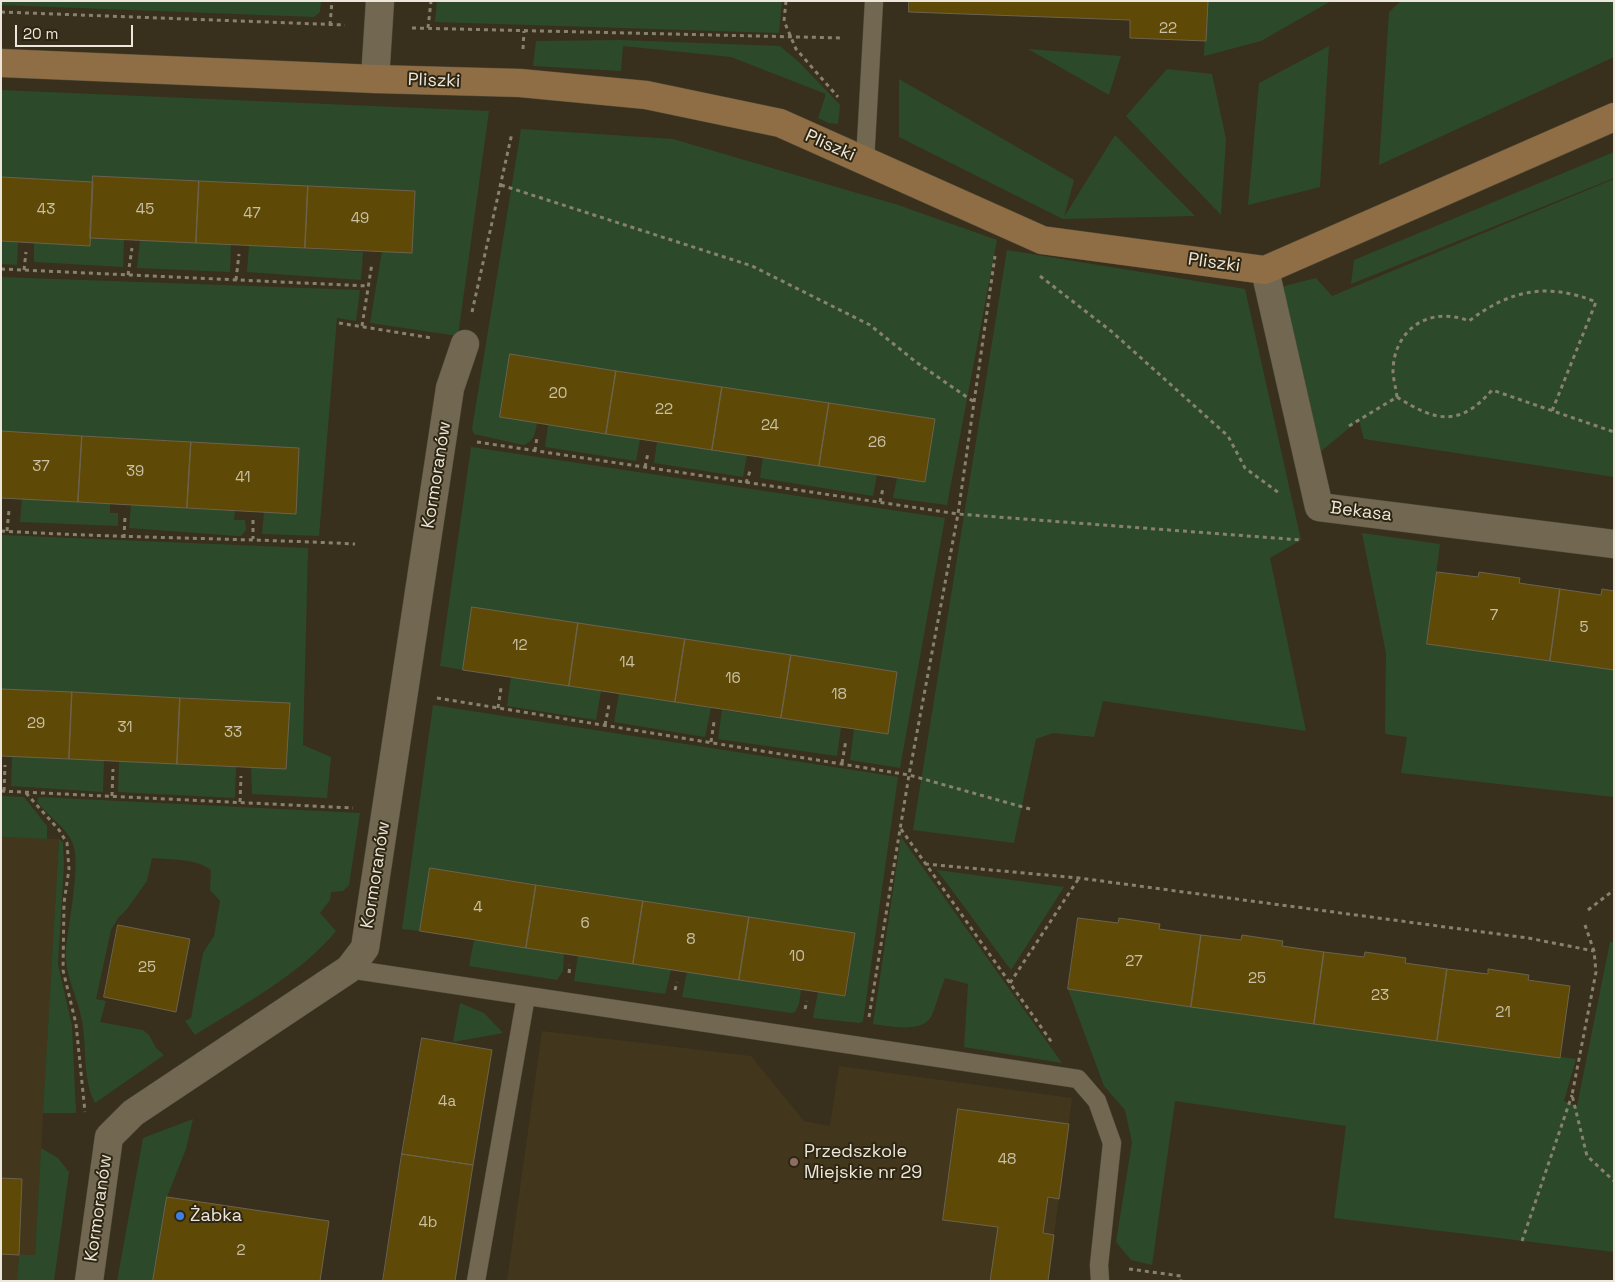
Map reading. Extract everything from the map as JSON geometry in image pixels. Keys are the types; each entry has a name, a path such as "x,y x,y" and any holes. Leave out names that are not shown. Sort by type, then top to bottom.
{"street":[{"path":"375,79 380,1"},
{"name":"Pliszki","path":"1,63 375,79 520,83 646,96 780,123 1042,240 1265,270 1614,117"},
{"name":"Bekasa","path":"1265,270 1319,507 1614,544"},
{"name":"Kormoranów","path":"89,1281 109,1138 133,1113 349,969 365,948 450,388 465,344"}],"lane":[{"path":"865,161 874,1"},
{"path":"349,969 1078,1079 1097,1101 1112,1143 1099,1273"},
{"path":"476,1281 526,996"}],"path":[{"path":"330,25 332,1"},
{"path":"428,28 431,1"},
{"path":"786,1 784,21 796,49 843,102"},
{"path":"1,12 347,25"},
{"path":"410,28 859,39 873,33"},
{"path":"522,52 524,31"},
{"path":"338,324 362,326 465,344 512,134"},
{"path":"501,186 752,266 870,325 916,362 974,402"},
{"path":"128,274 132,248"},
{"path":"868,1025 909,775 958,514 996,249"},
{"path":"24,270 26,252"},
{"path":"236,280 239,254"},
{"path":"362,326 372,263"},
{"path":"1,269 368,286"},
{"path":"1038,274 1111,331 1228,436 1245,468 1285,497"},
{"path":"1552,411 1596,302 1577,294 1551,290 1528,292 1506,298 1488,307 1469,321 1456,316 1437,315 1417,323 1399,345 1393,373 1397,397 1413,407 1437,416 1460,416 1479,405 1492,390 1552,411 1614,432"},
{"path":"1349,426 1397,397"},
{"path":"535,451 537,437"},
{"path":"473,442 958,514 1301,540"},
{"path":"645,467 648,453"},
{"path":"746,482 750,471"},
{"path":"880,502 883,488"},
{"path":"7,531 9,510"},
{"path":"124,538 125,516"},
{"path":"253,520 253,539"},
{"path":"1,531 124,538 253,539 355,544"},
{"path":"498,708 501,688"},
{"path":"436,698 909,775 1030,809"},
{"path":"605,725 609,705"},
{"path":"710,742 714,722"},
{"path":"842,763 846,740"},
{"path":"5,765 3,791 355,809"},
{"path":"112,796 113,769"},
{"path":"240,802 241,776"},
{"path":"26,792 59,830 66,843 69,869 64,902 63,970 76,1024 85,1112"},
{"path":"900,829 1078,1079"},
{"path":"925,864 1079,878 1528,938 1594,951"},
{"path":"1010,983 1079,878"},
{"path":"1588,910 1614,890"},
{"path":"1522,1241 1572,1095 1596,972 1594,951 1585,925"},
{"path":"1572,1095 1588,1156 1614,1181"},
{"path":"1099,1273 1188,1281"}],"shaded area":[{"path":"1,837 59,839 35,1255 19,1255 17,1281 1,1281"},
{"name":"Przedszkole Miejskie nr 29","path":"542,1031 751,1056 804,1121 830,1126 839,1066 1072,1098 1048,1281 507,1281"}],"green space":[{"path":"1,1 321,1 320,12 314,17 1,5"},
{"path":"437,1 782,1 779,33 435,22"},
{"path":"1206,1 1331,1 1261,41 1204,56"},
{"path":"1401,1 1614,2 1614,57 1379,165 1389,12"},
{"path":"621,40 780,46 800,63 840,105 838,124 829,123 818,118 826,94 731,57 623,46 621,71 533,66 536,41"},
{"path":"1329,46 1320,187 1248,205 1259,83"},
{"path":"1028,49 1121,56 1109,95"},
{"path":"1167,69 1212,74 1226,139 1221,215 1126,116"},
{"path":"899,79 1074,180 1064,217 1115,135 1195,216 1063,219 899,137"},
{"path":"1,90 489,111 458,336 370,323 382,251 412,252 415,191 94,176 93,182 1,177"},
{"path":"521,129 673,139 898,205 997,240 947,505 893,498 897,478 925,482 934,419 510,355 500,417 537,423 536,431 530,442 523,445 474,434 472,429"},
{"path":"1614,152 1614,178 1351,284 1354,260"},
{"path":"1614,179 1614,477 1364,439 1359,420 1309,461 1269,290 1316,278 1332,296"},
{"path":"90,238 124,239 123,267 34,262 34,243 90,246"},
{"path":"140,240 231,244 230,272 137,268"},
{"path":"1,241 18,242 17,265 1,264"},
{"path":"249,245 363,252 361,280 247,272"},
{"path":"1007,250 1245,289 1301,540 1270,558 1306,731 1103,701 1094,737 1053,733 1036,739 1014,843 913,830"},
{"path":"1,277 360,290 356,321 337,318 319,536 262,534 264,512 296,514 299,448 1,431"},
{"path":"548,425 640,439 636,461 545,447"},
{"path":"657,442 747,455 743,477 654,463"},
{"path":"471,447 945,518 900,768 850,760 854,729 888,734 897,672 473,607 463,670 440,666"},
{"path":"763,457 877,475 873,496 760,478"},
{"path":"22,498 110,504 110,513 118,513 118,526 20,522"},
{"path":"131,505 235,511 234,520 245,520 246,530 241,536 237,536 129,528"},
{"path":"1362,533 1440,544 1427,644 1614,670 1614,797 1401,773 1407,737 1385,734 1386,653"},
{"path":"1,535 308,548 303,745 331,757 327,798 252,794 251,767 286,769 289,703 1,689"},
{"path":"511,677 601,691 596,720 507,706"},
{"path":"619,693 711,708 705,737 614,722"},
{"path":"433,705 898,777 863,1021 860,1023 813,1018 818,992 846,996 855,933 430,868 420,931 402,929"},
{"path":"722,710 841,727 837,756 718,739"},
{"path":"12,756 104,761 103,792 11,786"},
{"path":"119,761 236,767 235,798 118,792"},
{"path":"1,796 24,797 47,826 47,839 1,837"},
{"path":"39,797 360,813 349,885 343,891 331,892 330,900 320,913 336,931 322,947 288,975 195,1035 185,1021 191,1018 203,953 214,936 220,901 210,890 211,870 205,866 190,861 152,858 147,881 111,930 96,999 106,1001 100,1022 143,1030 149,1035 156,1048 164,1055 95,1103 86,1073 82,1021 69,977 66,959 75,880 75,853 70,838 37,801"},
{"path":"901,837 1062,1063 964,1047 968,984 945,978 932,1015 922,1025 897,1027 873,1024"},
{"path":"59,839 63,842 64,865 58,964 72,1026 76,1113 43,1113"},
{"path":"937,870 1064,887 1011,970"},
{"path":"474,940 564,953 563,971 557,980 469,966"},
{"path":"1610,942 1614,942 1614,1252 1334,1218 1346,1126 1175,1101 1152,1265 1131,1260 1116,1242 1132,1142 1125,1110 1104,1086 1068,989 1576,1059 1564,1101 1577,1106"},
{"path":"578,955 671,970 665,994 574,981"},
{"path":"687,972 801,990 799,1004 795,1012 791,1013 682,997"},
{"path":"460,1003 484,1013 503,1033 453,1042"},
{"path":"193,1119 186,1149 167,1197 153,1281 117,1281 143,1138"},
{"path":"41,1148 58,1158 69,1172 54,1281 17,1281 19,1255 35,1255"}],"building":[{"path":"909,1 1208,1 1206,41 1130,38 1130,20 909,12"},
{"path":"93,176 199,181 196,243 90,238"},
{"path":"1,177 93,182 90,246 1,241"},
{"path":"199,181 308,186 305,248 196,243"},
{"path":"308,186 415,191 412,253 305,248"},
{"path":"510,354 616,371 606,434 500,417"},
{"path":"616,371 722,387 712,450 606,434"},
{"path":"722,387 829,403 819,466 712,450"},
{"path":"829,403 935,419 925,482 819,466"},
{"path":"1,431 82,436 78,502 1,498"},
{"path":"82,436 191,442 187,508 78,502"},
{"path":"191,442 299,448 296,514 187,508"},
{"path":"1437,572 1478,577 1479,572 1520,578 1519,583 1560,589 1550,661 1427,644"},
{"path":"1560,589 1601,595 1602,589 1614,591 1614,670 1550,661"},
{"path":"472,607 578,623 569,686 463,670"},
{"path":"578,623 685,639 675,702 569,686"},
{"path":"685,639 791,655 781,718 675,702"},
{"path":"791,655 897,672 888,734 781,718"},
{"path":"1,689 72,692 69,759 1,756"},
{"path":"72,692 180,698 177,764 69,759"},
{"path":"180,698 290,703 286,769 177,764"},
{"path":"430,868 536,885 526,948 420,931"},
{"path":"536,885 643,901 633,964 526,948"},
{"path":"643,901 749,917 739,980 633,964"},
{"path":"749,917 855,933 845,996 739,980"},
{"path":"1078,918 1118,923 1119,918 1160,924 1159,929 1201,935 1191,1007 1068,989"},
{"path":"118,925 190,939 176,1012 104,997"},
{"path":"1201,935 1241,940 1242,935 1283,941 1282,946 1324,952 1314,1024 1191,1007"},
{"path":"1324,952 1364,957 1365,952 1406,958 1405,963 1447,969 1437,1041 1314,1024"},
{"path":"1447,969 1488,974 1488,969 1529,975 1528,980 1570,986 1560,1058 1437,1041"},
{"path":"422,1038 492,1050 473,1165 402,1154"},
{"path":"958,1109 1069,1124 1059,1199 1048,1197 1043,1233 1054,1235 1048,1281 990,1281 998,1227 943,1220"},
{"path":"402,1154 473,1165 455,1281 383,1281"},
{"path":"1,1178 22,1179 19,1255 1,1254"},
{"path":"167,1197 329,1221 320,1281 153,1281"}],"place":[{"name":"Przedszkole Miejskie nr 29","path":"794,1162"},
{"name":"Żabka","path":"180,1216"}]}
